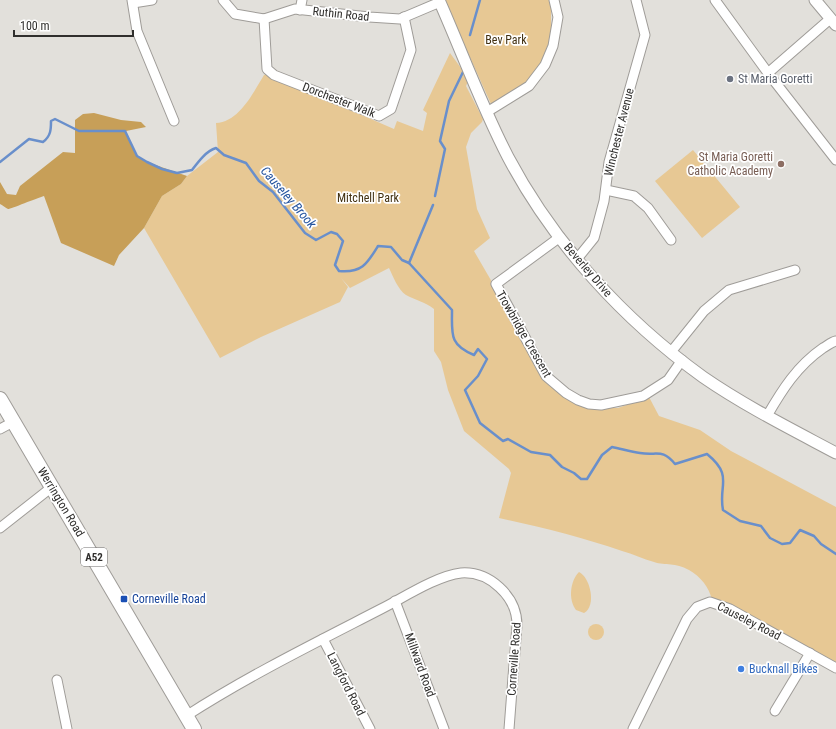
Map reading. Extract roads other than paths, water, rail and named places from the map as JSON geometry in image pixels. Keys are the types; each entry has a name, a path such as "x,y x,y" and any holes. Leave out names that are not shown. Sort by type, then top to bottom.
{"highway":[{"name":"Werrington Road","path":"0,399 194,729"}],"street":[{"path":"152,0 133,2 137,32 174,121"},
{"name":"Ruthin Road","path":"223,0 235,14 264,19 295,10 369,18 404,17 440,1"},
{"path":"300,10 302,0"},
{"path":"487,112 530,86 545,65 553,46 558,17 554,0"},
{"name":"Winchester Avenue","path":"577,259 594,238 606,190 609,162 645,35 636,0"},
{"path":"715,0 768,73 836,160"},
{"path":"768,73 833,22 815,0"},
{"name":"Beverley Drive","path":"440,1 487,112 509,158 541,210 577,259 614,301 671,352 722,389 767,416 836,453"},
{"name":"Dorchester Walk","path":"264,19 267,69 274,75 380,116 391,109 412,50 404,17"},
{"path":"606,190 634,196 648,208 671,240"},
{"name":"Trowbridge Crescent","path":"560,237 496,284 546,376 566,393 578,400 589,404 614,404 643,396 652,391 668,380 682,360"},
{"path":"671,352 704,311 729,290 795,270"},
{"path":"767,416 780,393 800,366 814,354 836,341"},
{"path":"0,429 14,422"},
{"path":"0,528 52,487"},
{"name":"Corneville Road","path":"186,716 220,694 323,639 444,577 460,573 475,575 488,580 504,591 513,605 517,618 509,729"},
{"name":"Millward Road","path":"396,602 444,729"},
{"name":"Causeley Road","path":"633,729 688,619 697,607 710,602 718,603 836,668"},
{"name":"Langford Road","path":"323,639 370,729"},
{"path":"775,711 810,653"},
{"path":"57,680 67,729"}],"waterway":[{"path":"470,35 480,0"},
{"path":"435,196 445,149 440,141 449,101 463,72"},
{"name":"Causeley Brook","path":"0,162 29,139 43,142 46,140 51,130 51,121 55,119 79,131 125,131 137,156 162,169 177,173 192,170 206,154 212,149 216,148 224,155 246,163 259,181 273,192 305,233 316,240 331,232 337,234 343,241 335,265 339,271 359,269 367,262 378,246 391,247 402,260 409,263 452,310 452,332 456,343 474,355 478,349 487,359 478,376 465,390 480,423 503,441 508,439 531,452 550,455 562,467 574,473 581,479 587,479 602,455 612,447 637,453 663,454 675,464 707,454 715,462 723,475 723,510 740,521 761,526 770,538 782,544 790,543 800,530 814,536 821,544 836,554"},
{"path":"409,263 433,205"}],"place":[{"name":"St Maria Goretti","path":"730,79"},
{"name":"St Maria Goretti Catholic Academy","path":"781,164"},
{"name":"Corneville Road","path":"124,599"},
{"name":"Bucknall Bikes","path":"741,669"}],"park label":[{"name":"Bev Park","path":"506,40"},
{"name":"Mitchell Park","path":"368,198"}]}
